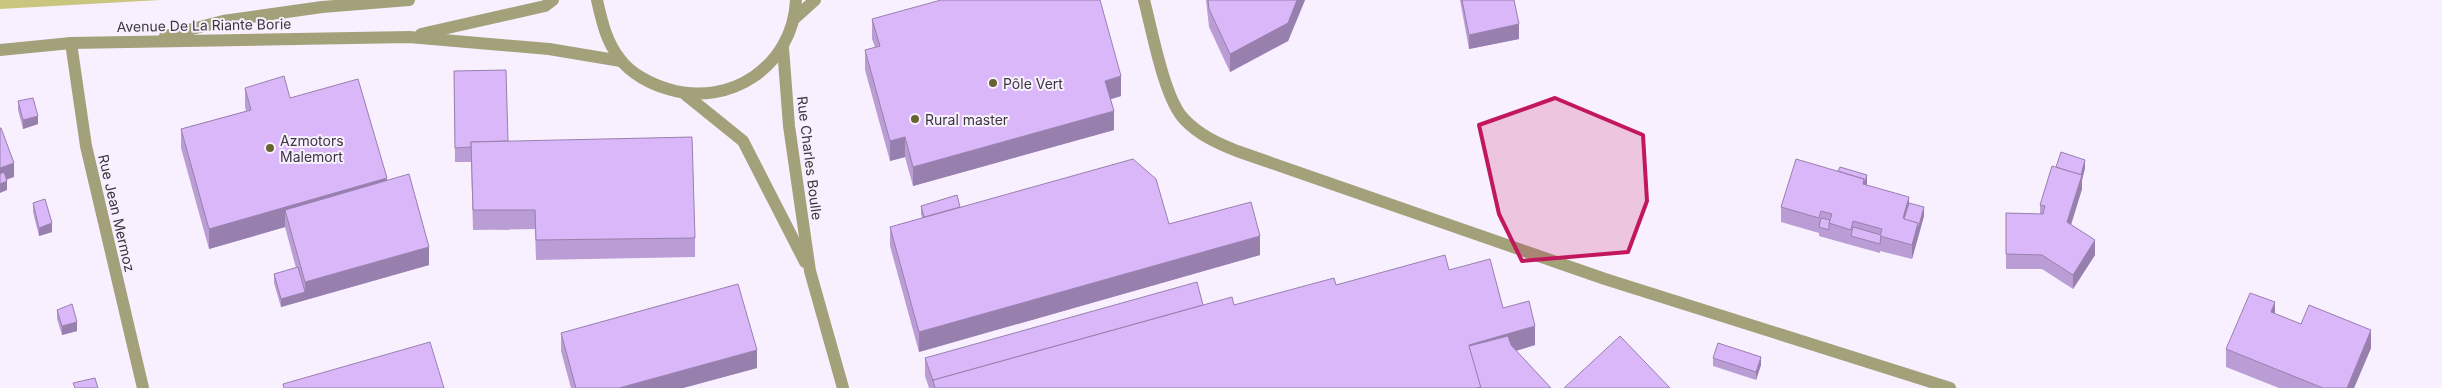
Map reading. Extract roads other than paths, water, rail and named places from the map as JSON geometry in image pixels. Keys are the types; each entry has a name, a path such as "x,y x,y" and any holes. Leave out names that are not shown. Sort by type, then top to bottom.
{"street":[{"path":"144,41 223,21 322,7 409,0"},
{"name":"Avenue De La Riante Borie","path":"408,36 545,6 553,0"},
{"path":"597,0 604,31 621,61 650,84 686,95 724,92 757,76 783,48 796,18 815,0"},
{"path":"796,0 796,18"},
{"path":"1144,0 1170,94 1183,118 1206,138 1237,151 1605,278 1950,388"},
{"name":"Avenue De La Riante Borie","path":"0,50 71,43 408,36 549,49 621,61"},
{"name":"Rue Jean Mermoz","path":"71,43 86,146 143,388"},
{"name":"Rue Charles Boulle","path":"783,48 789,126 810,271 843,388"},
{"name":"Rue Charles Boulle","path":"686,95 743,141 810,271"}],"place":[{"name":"Pôle Vert","path":"993,83"},
{"name":"Rural master","path":"915,119"},
{"name":"Azmotors Malemort","path":"270,148"}]}
